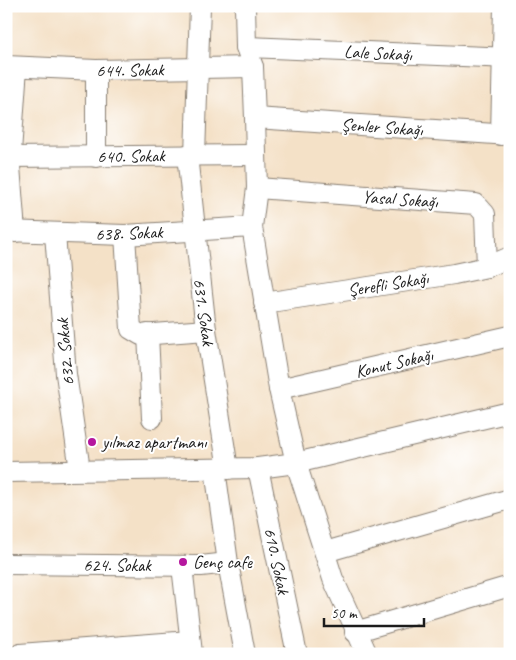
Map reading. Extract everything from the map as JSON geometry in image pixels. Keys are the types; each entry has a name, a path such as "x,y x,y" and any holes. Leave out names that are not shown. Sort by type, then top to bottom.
{"street":[{"name":"631. Sokak","path":"200,6 199,69 191,155 194,231 222,469 228,563 245,654"},
{"path":"245,6 246,47 253,67 255,118 257,188 252,227 279,389 296,463 325,552 360,646 510,586"},
{"path":"504,6 507,58 505,135"},
{"name":"Lale Sokağı","path":"246,47 507,58"},
{"name":"644. Sokak","path":"12,66 96,70 253,67"},
{"path":"10,232 9,158 12,66"},
{"path":"96,70 96,156"},
{"name":"Şenler Sokağı","path":"255,118 505,135"},
{"name":"640. Sokak","path":"9,158 255,155"},
{"name":"Yasal Sokağı","path":"257,188 476,204 485,214 487,267"},
{"name":"638. Sokak","path":"10,232 125,236 252,227"},
{"name":"632. Sokak","path":"55,234 66,374 80,470"},
{"path":"125,236 130,329 141,335 206,330"},
{"name":"Şerefli Sokağı","path":"264,303 454,274 487,267 510,257"},
{"path":"148,334 152,418"},
{"name":"Konut Sokağı","path":"279,389 510,336"},
{"path":"6,472 258,468 296,463 510,412"},
{"name":"610. Sokak","path":"258,468 297,654"},
{"path":"325,552 510,499"},
{"name":"624. Sokak","path":"6,564 182,566 228,563"},
{"path":"20,654 191,647 182,566"}],"place":[{"name":"yılmaz apartmanı","path":"92,442"},
{"name":"Genç cafe","path":"183,562"}]}
